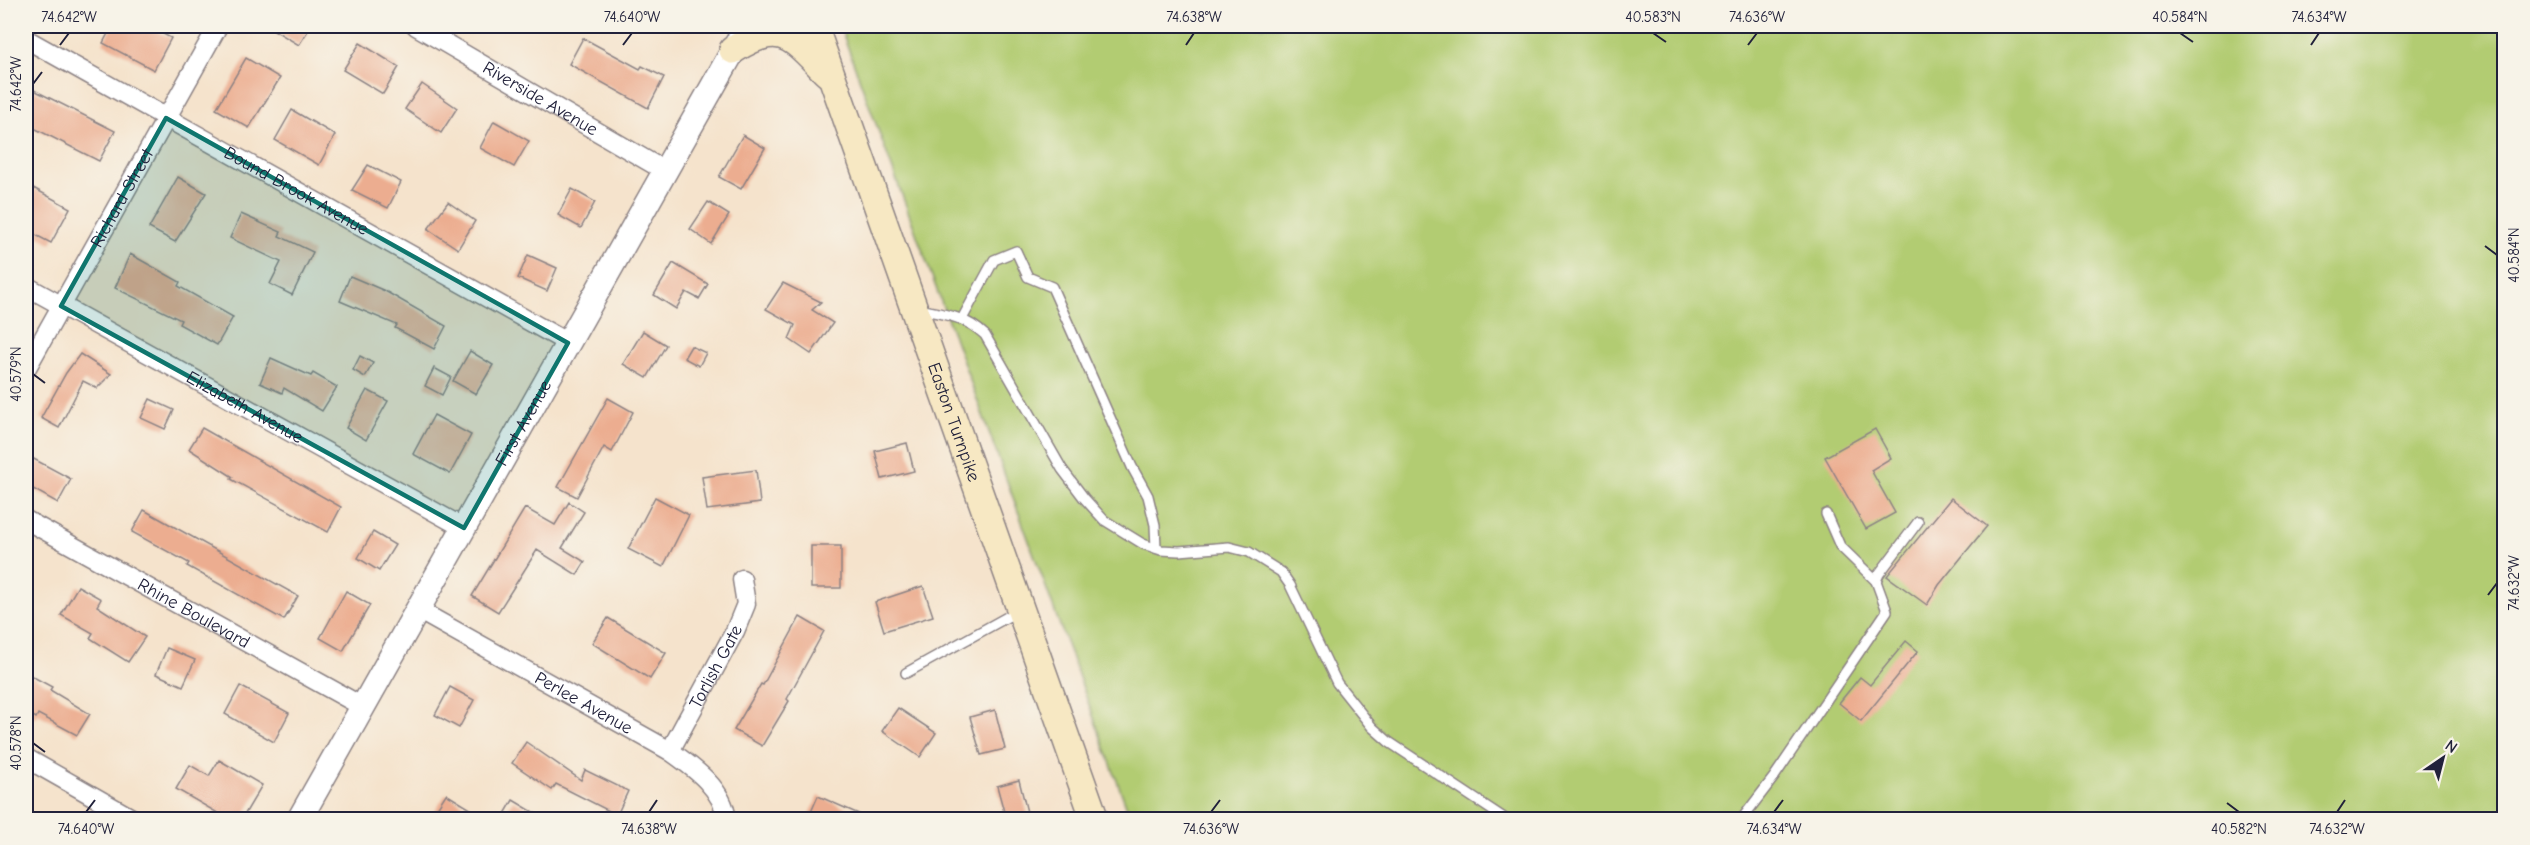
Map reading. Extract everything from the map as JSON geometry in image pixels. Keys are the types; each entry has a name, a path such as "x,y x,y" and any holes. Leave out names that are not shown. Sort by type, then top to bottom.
{"main road":[{"name":"Easton Turnpike","path":"814,26 1095,819"},
{"path":"733,50 755,36 777,33 790,39 832,79"}],"street":[{"name":"Richard Street","path":"26,369 218,26"},
{"name":"Riverside Avenue","path":"416,26 665,171"},
{"name":"First Avenue","path":"299,819 747,26"},
{"name":"Bound Brook Avenue","path":"26,39 568,343"},
{"name":"Elizabeth Avenue","path":"26,286 464,528"},
{"name":"Rhine Boulevard","path":"26,520 363,707"},
{"name":"Torlish Gate","path":"670,751 735,632 746,604 742,579"},
{"name":"Perlee Avenue","path":"418,610 670,751 697,770 713,788 725,808 727,819"},
{"path":"26,758 135,819"}],"lane":[{"path":"962,318 994,260 1016,251 1028,277 1052,287 1132,467 1148,496 1152,510 1156,548"},
{"path":"913,308 962,318 973,323 985,335 1062,469 1104,520 1143,544 1156,548 1179,551 1229,547 1249,552 1281,573 1290,585 1337,683 1372,727 1389,742 1507,819"},
{"path":"1741,819 1774,777 1887,610 1876,581 1840,546 1826,514"},
{"path":"1876,581 1878,574 1918,522"},
{"path":"906,673 1020,609"}],"highlighted area":[{"path":"166,118 568,343 464,528 61,306"}],"green space":[{"path":"840,26 2504,26 2504,819 1131,819"}],"building":[{"path":"112,26 148,26 171,38 154,70 103,43"},
{"path":"267,26 311,26 299,45"},
{"path":"583,38 640,69 642,66 664,77 648,108 569,64"},
{"path":"360,43 399,67 383,94 343,70"},
{"path":"246,58 280,78 249,128 216,109"},
{"path":"422,84 457,108 441,133 405,109"},
{"path":"26,86 115,131 99,161 26,124"},
{"path":"292,110 335,135 319,165 275,140"},
{"path":"494,121 529,141 514,167 480,148"},
{"path":"743,135 765,148 741,189 719,177"},
{"path":"368,165 401,182 388,208 352,190"},
{"path":"178,177 206,193 175,242 149,228"},
{"path":"26,184 70,208 51,243 26,230"},
{"path":"572,189 595,202 581,228 558,215"},
{"path":"448,202 475,221 458,249 428,229"},
{"path":"708,202 729,215 711,244 690,229"},
{"path":"241,214 281,232 279,236 313,252 292,295 270,284 281,262 230,238"},
{"path":"130,254 180,282 178,286 233,317 217,345 179,324 181,320 115,288"},
{"path":"528,255 557,268 547,291 518,278"},
{"path":"673,263 708,284 699,299 686,292 676,309 654,295"},
{"path":"350,276 385,291 446,326 434,349 395,328 397,325 340,301"},
{"path":"783,283 821,302 812,310 833,323 811,354 789,339 795,325 766,309"},
{"path":"643,331 666,345 647,378 623,364"},
{"path":"691,346 706,353 699,366 684,358"},
{"path":"470,351 493,365 476,394 453,381"},
{"path":"80,354 111,374 97,388 83,381 59,428 41,418 66,373"},
{"path":"360,356 373,363 365,377 353,370"},
{"path":"271,358 311,376 313,373 337,387 322,411 284,388 282,393 260,383"},
{"path":"434,368 451,377 442,395 425,386"},
{"path":"367,390 388,401 366,440 346,428"},
{"path":"608,398 633,412 612,452 604,447 577,497 558,487"},
{"path":"150,399 174,410 165,429 141,418"},
{"path":"434,415 471,435 450,474 413,454"},
{"path":"202,428 341,507 328,532 231,479 233,477 189,449"},
{"path":"1875,429 1891,458 1871,470 1895,513 1866,529 1825,457"},
{"path":"907,443 914,471 882,479 875,451"},
{"path":"30,457 71,479 58,503 26,485 26,465"},
{"path":"756,470 760,503 707,510 702,477"},
{"path":"655,497 689,515 663,567 628,549"},
{"path":"1951,498 1987,526 1939,585 1927,605 1887,576"},
{"path":"569,502 584,512 562,548 585,562 577,575 537,550 498,612 472,596 525,508 555,525"},
{"path":"144,510 298,596 284,620 187,566 189,563 132,532"},
{"path":"373,532 395,545 379,571 358,558"},
{"path":"811,546 841,546 841,588 811,588"},
{"path":"78,586 101,599 97,606 145,637 128,662 90,638 93,633 61,615"},
{"path":"923,586 933,616 884,631 875,602"},
{"path":"346,591 370,605 343,651 320,638"},
{"path":"800,617 824,631 787,699 789,701 762,746 734,730 761,684 763,685"},
{"path":"608,618 666,653 650,679 592,643"},
{"path":"1906,641 1918,651 1861,721 1839,703 1860,677 1870,685"},
{"path":"167,648 195,660 183,686 156,674"},
{"path":"26,673 52,687 50,690 90,714 77,735 38,714 36,718 26,712"},
{"path":"240,686 289,713 274,742 225,714"},
{"path":"450,687 474,700 459,728 435,715"},
{"path":"898,708 936,733 920,757 882,731"},
{"path":"995,710 1005,749 981,755 970,717"},
{"path":"526,742 581,780 585,770 628,791 617,815 556,784 552,790 512,763"},
{"path":"219,760 262,785 242,819 228,819 176,789 190,765 209,776"},
{"path":"1019,780 1028,816 1006,819 997,786"},
{"path":"446,794 487,819 430,819"},
{"path":"818,796 870,819 808,819"},
{"path":"513,800 545,819 502,819"}]}
